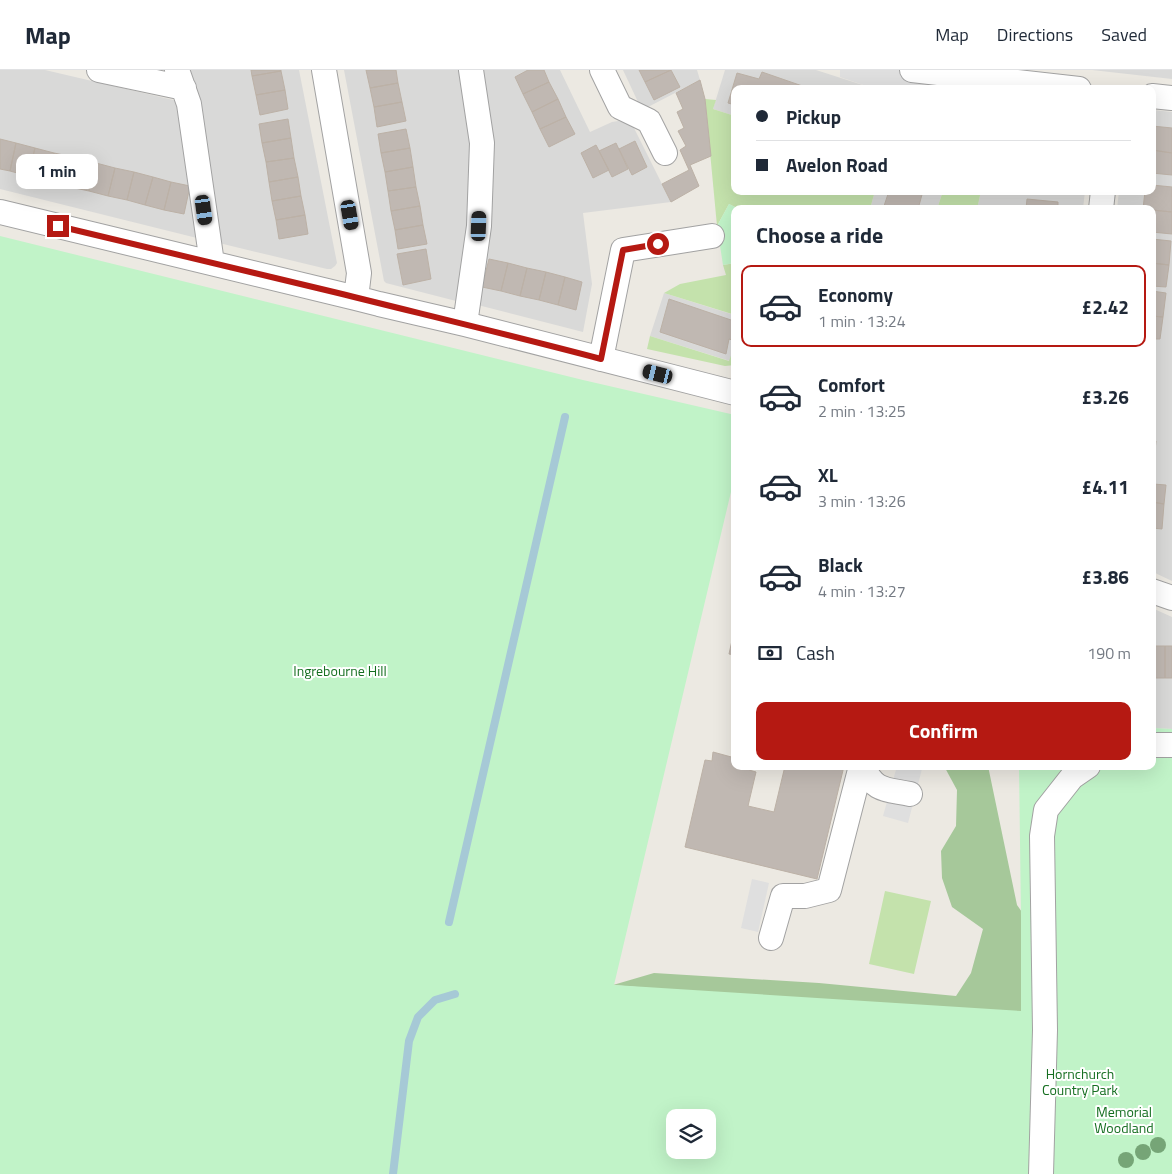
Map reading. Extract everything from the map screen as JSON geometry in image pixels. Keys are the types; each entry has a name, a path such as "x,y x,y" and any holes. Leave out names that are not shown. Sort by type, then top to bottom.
{"street":[{"path":"99,70 180,79 189,104 212,263"},
{"path":"324,70 359,273 356,298"},
{"path":"465,324 479,226 482,143 471,70"},
{"path":"602,70 620,107 649,121 665,153"},
{"path":"912,70 936,71 1047,85"},
{"path":"1156,96 1172,98"},
{"path":"0,212 465,324 731,393"},
{"path":"601,359 623,250 712,236"},
{"path":"1156,592 1172,598"},
{"path":"1156,745 1172,745"},
{"path":"770,938 783,896 805,896 829,890 861,770"},
{"path":"864,770 878,787 910,794"},
{"path":"1041,1174 1045,1037 1042,836 1046,810 1072,778 1083,770"}],"shaded area":[{"path":"0,70 45,70 182,102 205,240 0,189"},
{"path":"186,70 299,70 337,263 331,269 215,242"},
{"path":"344,70 464,70 476,157 464,303 384,281"},
{"path":"479,70 560,70 590,132 618,121 626,122 633,126 671,202 583,213 592,284 583,332 474,304"},
{"path":"623,70 697,70 700,80 648,107 642,107"},
{"path":"725,70 816,70 863,85 731,85 731,115 713,109"},
{"path":"840,70 1015,70 1009,85 863,85 840,77"},
{"path":"1092,70 1172,70 1172,79"},
{"path":"1156,110 1172,112 1172,581 1156,573 1156,205 1117,205 1119,195 1156,195"},
{"path":"874,195 942,195 938,205 871,205"},
{"path":"980,195 1085,195 1083,205 978,205"},
{"path":"664,293 731,314 730,361 650,336"},
{"path":"1156,610 1172,617 1172,729 1156,728"},
{"path":"896,770 922,770 908,823 883,816"},
{"path":"752,879 769,883 758,932 741,928"}],"green space":[{"path":"705,99 716,100 713,109 731,115 731,195 874,195 871,205 729,204 717,226"},
{"path":"942,195 980,195 978,205 938,205"},
{"path":"729,204 731,205 731,264 723,265 717,226"},
{"name":"Ingrebourne Hill","path":"0,236 583,380 731,414 731,492 614,985 1021,1011 1019,770 1156,770 1156,728 1172,729 1172,1174 0,1174"},
{"path":"731,264 731,314 664,293 680,284 726,275 723,265"},
{"path":"650,336 729,361 731,356 731,365 725,366 647,349"},
{"path":"946,770 989,770 1017,905 1036,932 1036,1020 613,985 654,973 819,983 956,996 971,973 983,929 952,907 942,878 941,851 956,826 957,790"},
{"path":"885,891 931,901 914,974 869,964"}],"building":[{"path":"251,70 281,70 281,71 252,76"},
{"path":"366,70 396,70 398,83 370,88"},
{"path":"528,70 544,70 549,82 523,94 515,77"},
{"path":"639,70 671,70 645,82"},
{"path":"671,70 680,87 654,100 645,82"},
{"path":"281,71 285,90 256,95 252,76"},
{"path":"762,72 799,85 733,85 737,73 759,79"},
{"path":"700,80 705,99 711,156 690,165 699,186 671,202 662,184 689,170 680,150 686,146 678,131 684,128 677,112 683,109 676,93"},
{"path":"549,82 558,99 532,112 523,94"},
{"path":"398,83 402,102 374,107 370,88"},
{"path":"285,90 288,109 260,115 256,95"},
{"path":"731,93 731,104 728,103"},
{"path":"558,99 566,117 540,129 532,112"},
{"path":"402,102 406,121 377,127 374,107"},
{"path":"566,117 575,134 549,147 540,129"},
{"path":"288,119 291,138 262,143 259,124"},
{"path":"1156,126 1172,128 1172,153 1156,151"},
{"path":"406,129 410,148 381,153 378,134"},
{"path":"291,138 294,158 266,162 262,143"},
{"path":"0,139 16,143 10,171 0,169"},
{"path":"635,141 647,167 632,175 619,149"},
{"path":"16,143 35,148 28,176 10,171"},
{"path":"616,143 628,169 612,177 599,151"},
{"path":"596,145 609,170 593,178 581,153"},
{"path":"35,148 54,153 47,181 28,176"},
{"path":"410,148 413,167 385,172 381,153"},
{"path":"1156,151 1172,153 1172,175 1156,173"},
{"path":"54,153 73,157 66,186 47,181"},
{"path":"77,158 96,163 89,191 70,187"},
{"path":"294,158 298,177 269,182 266,162"},
{"path":"96,163 115,168 108,196 89,191"},
{"path":"413,167 416,187 388,191 385,172"},
{"path":"115,168 134,172 127,200 108,196"},
{"path":"134,172 153,177 145,205 127,200"},
{"path":"153,177 171,182 164,210 145,205"},
{"path":"298,177 301,196 272,201 269,182"},
{"path":"171,182 190,186 184,214 164,210"},
{"path":"1156,185 1172,187 1172,212 1156,210 1156,205 1143,205 1145,195 1156,195"},
{"path":"416,187 420,206 391,211 388,191"},
{"path":"888,195 922,195 919,205 884,205"},
{"path":"301,196 305,215 276,220 272,201"},
{"path":"1027,199 1058,202 1058,205 1026,205"},
{"path":"420,206 423,225 395,230 391,211"},
{"path":"1156,210 1172,212 1172,234 1156,232"},
{"path":"305,215 308,234 279,239 276,220"},
{"path":"423,225 427,244 398,249 395,230"},
{"path":"1156,239 1171,241 1169,265 1156,263"},
{"path":"426,249 431,279 403,285 397,254"},
{"path":"489,259 508,263 501,291 482,287"},
{"path":"508,263 527,268 520,296 501,291"},
{"path":"1156,263 1169,265 1166,287 1156,286"},
{"path":"527,268 546,272 539,300 520,296"},
{"path":"546,272 565,277 558,305 539,300"},
{"path":"565,277 582,282 576,310 558,305"},
{"path":"1156,292 1166,293 1163,317 1156,316"},
{"path":"669,299 731,320 731,340 729,339 726,354 660,332"},
{"path":"1156,316 1163,317 1160,339 1156,339"},
{"path":"1156,484 1166,485 1164,504 1156,503"},
{"path":"1156,503 1164,504 1162,529 1156,528"},
{"path":"1156,646 1165,646 1165,678 1156,678"},
{"path":"1165,646 1172,646 1172,678 1165,678"},
{"path":"713,752 731,757 731,770 756,772 748,806 774,812 784,770 843,770 817,879 685,847 705,760 712,761"}],"waterway":[{"path":"449,922 565,417"},
{"path":"393,1174 409,1041 418,1017 435,1000 455,994"}],"route":[{"path":"58,226 465,324 601,359 623,250 658,244"}],"park label":[{"name":"Hornchurch Country Park","path":"1080,1082"},
{"name":"Memorial Woodland","path":"1124,1120"}]}
